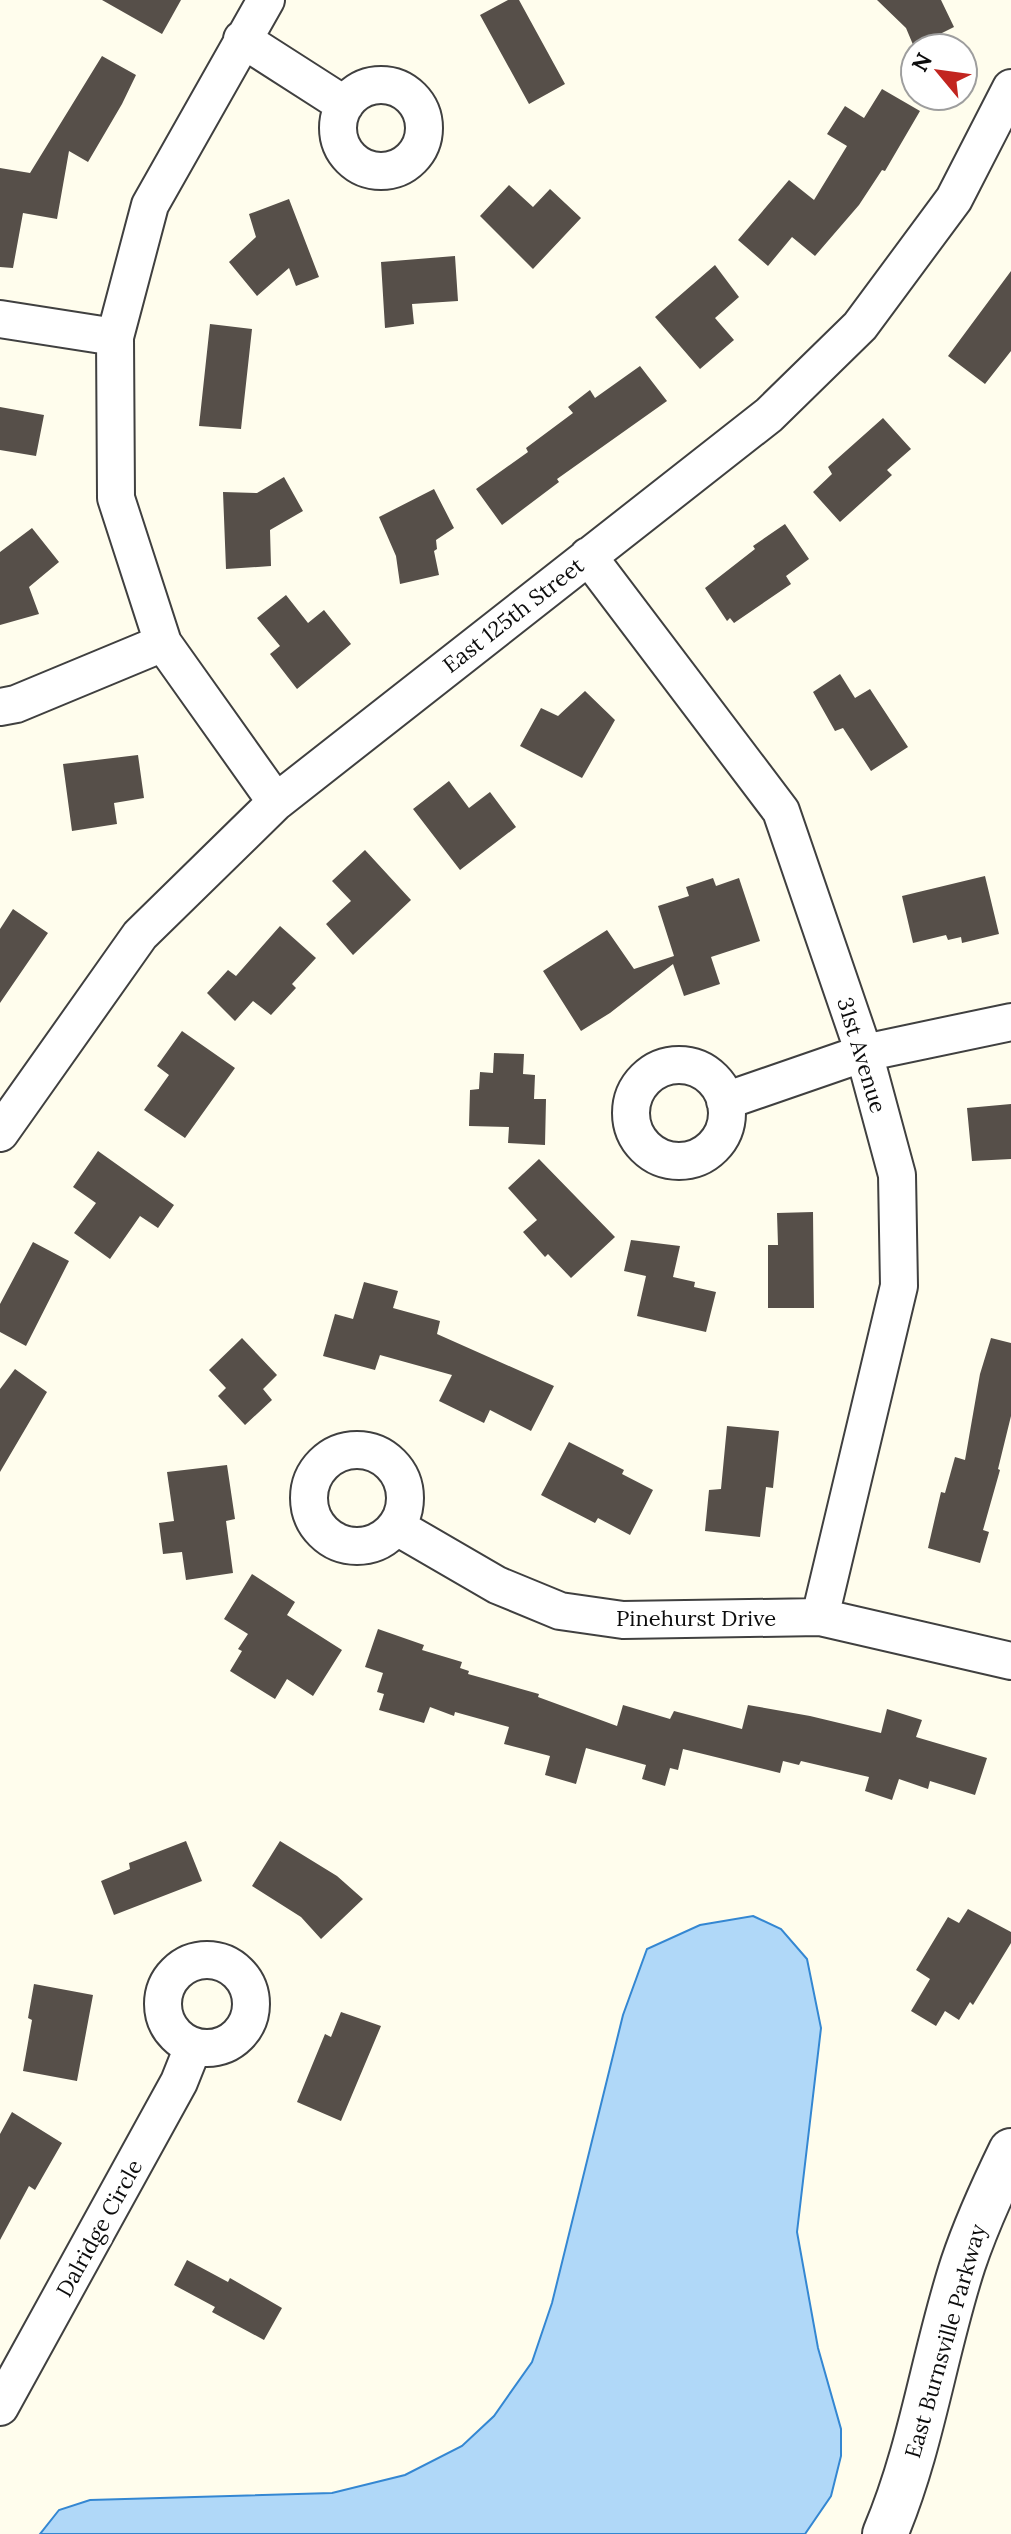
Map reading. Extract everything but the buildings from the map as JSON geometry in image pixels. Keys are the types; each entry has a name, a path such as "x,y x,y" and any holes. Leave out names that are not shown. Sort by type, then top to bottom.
{"street":[{"path":"266,0 150,205 115,337 116,498 163,643 276,802"},
{"path":"242,39 345,105"},
{"name":"East 125th Street","path":"0,1133 140,935 276,802 769,415 860,326 954,199 1011,88"},
{"path":"0,319 115,337"},
{"name":"31st Avenue","path":"588,556 781,811 864,1053 897,1175 899,1286 820,1617"},
{"path":"0,707 16,704 163,643"},
{"path":"725,1101 864,1053 1011,1022"},
{"name":"Pinehurst Drive","path":"397,1527 497,1585 560,1611 623,1620 820,1617 1011,1661"},
{"name":"Dalridge Circle","path":"0,2407 179,2082 193,2047"},
{"name":"East Burnsville Parkway","path":"885,2534 911,2463 963,2263 982,2212 1011,2151"}],"water":[{"path":"753,1916 781,1929 807,1959 821,2028 797,2232 818,2348 841,2429 841,2456 831,2496 805,2534 40,2534 59,2510 90,2500 332,2493 405,2475 462,2446 494,2416 532,2362 552,2303 623,2015 647,1949 700,1925"}]}
